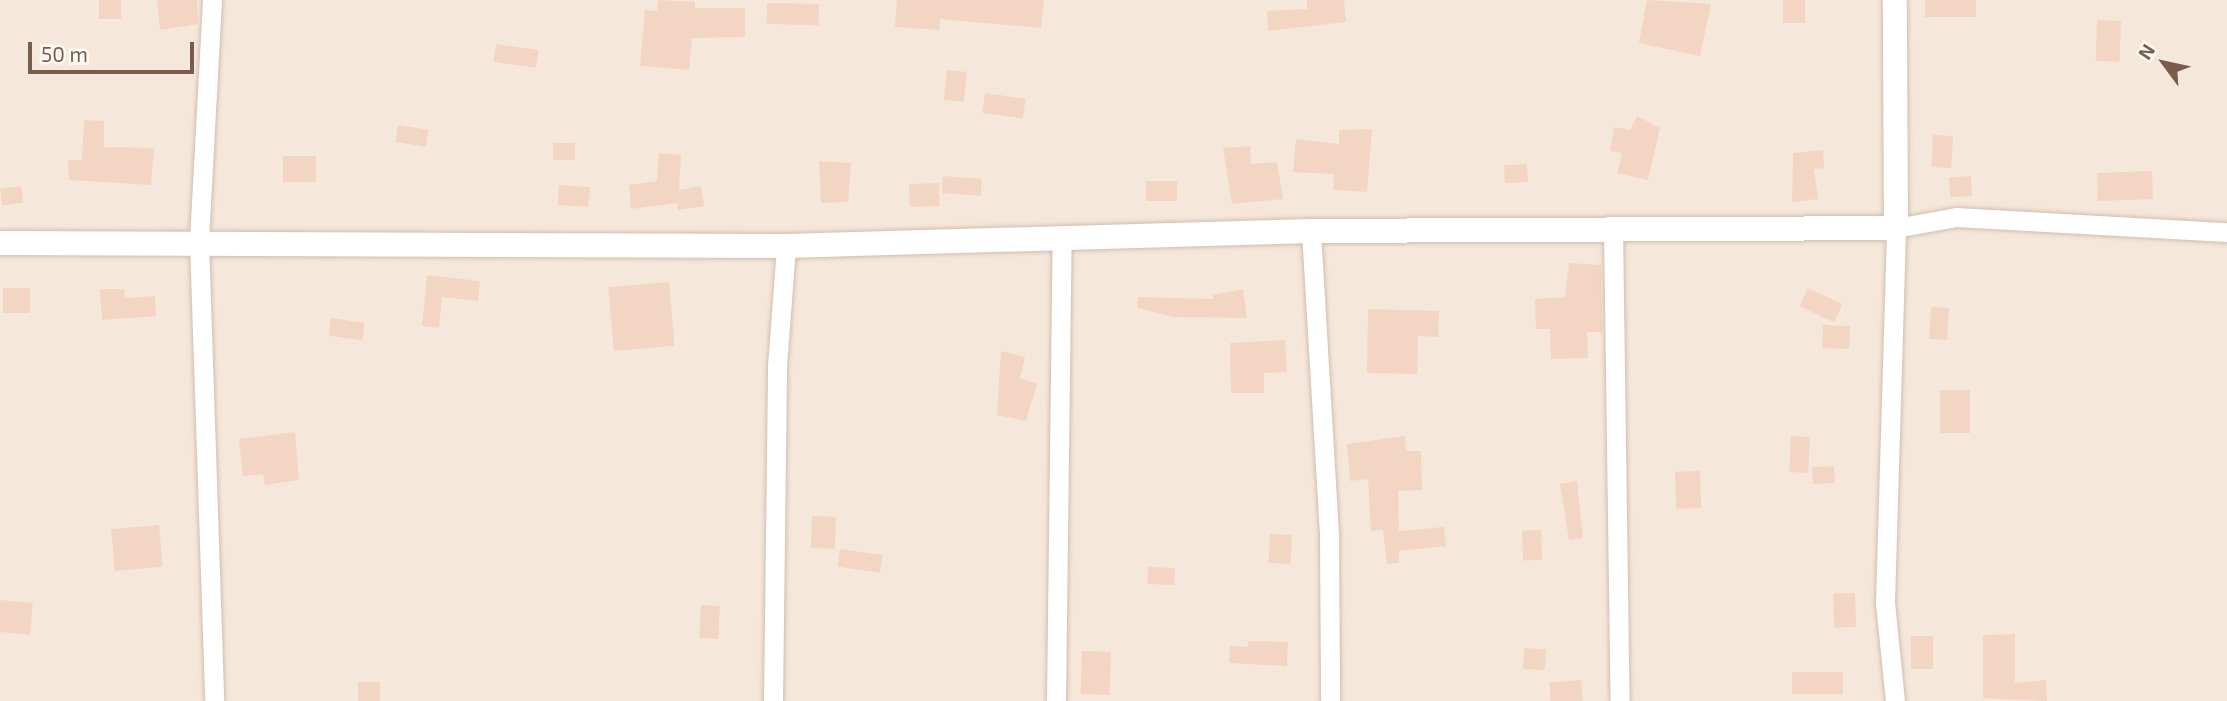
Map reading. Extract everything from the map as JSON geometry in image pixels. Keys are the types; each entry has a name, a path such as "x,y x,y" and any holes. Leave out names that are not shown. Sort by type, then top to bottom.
{"street":[{"path":"212,0 199,241 214,701"},
{"path":"1895,0 1896,228 1885,602 1895,701"},
{"path":"0,243 199,241 786,246 1311,231 1896,228 1956,217 2227,232"},
{"path":"1613,228 1619,701"},
{"path":"1311,231 1329,538 1330,701"},
{"path":"1056,701 1062,238"},
{"path":"773,701 777,366 786,246"}],"shaded area":[{"path":"0,0 2227,0 2227,701 0,701"}],"building":[{"path":"99,0 121,0 121,19 99,19"},
{"path":"157,0 197,0 198,24 160,30"},
{"path":"658,0 695,2 695,8 745,8 745,37 692,38 689,70 640,66 645,10 657,11"},
{"path":"897,0 1044,0 1041,28 940,19 939,30 895,27"},
{"path":"1307,0 1344,0 1346,22 1268,31 1267,11 1307,9"},
{"path":"1647,0 1711,4 1700,56 1639,43"},
{"path":"1783,0 1805,0 1805,23 1783,23"},
{"path":"1925,0 1976,0 1976,17 1925,17"},
{"path":"767,3 819,4 819,25 767,24"},
{"path":"2097,20 2121,21 2120,62 2096,61"},
{"path":"496,44 539,50 536,68 493,62"},
{"path":"947,70 967,72 964,102 944,100"},
{"path":"985,93 1026,99 1023,119 982,113"},
{"path":"1637,116 1660,128 1648,180 1617,173 1622,153 1610,151 1614,127 1630,130"},
{"path":"84,120 104,121 104,147 154,148 151,185 69,180 68,160 82,160"},
{"path":"398,125 429,130 426,147 395,142"},
{"path":"1372,129 1367,192 1333,190 1334,174 1293,172 1296,139 1339,144 1339,130"},
{"path":"1933,135 1953,136 1951,168 1931,167"},
{"path":"553,143 575,143 575,160 553,160"},
{"path":"1250,146 1251,164 1277,162 1283,199 1232,204 1223,148"},
{"path":"1823,150 1824,168 1814,169 1818,199 1792,202 1793,153"},
{"path":"659,153 681,155 679,190 701,186 704,206 678,210 677,203 631,209 629,185 657,181"},
{"path":"283,156 316,156 316,182 283,182"},
{"path":"819,161 851,163 848,202 821,203"},
{"path":"1527,164 1528,182 1505,183 1504,165"},
{"path":"2152,171 2153,199 2098,201 2097,173"},
{"path":"943,176 982,179 981,196 942,193"},
{"path":"1971,176 1972,196 1950,197 1949,177"},
{"path":"1146,181 1177,181 1177,201 1146,201"},
{"path":"939,183 940,206 910,207 909,184"},
{"path":"559,185 590,187 589,207 558,205"},
{"path":"21,186 23,203 2,205 0,189"},
{"path":"1569,263 1601,265 1602,332 1587,332 1588,358 1551,359 1550,329 1536,329 1535,299 1565,297"},
{"path":"427,275 480,281 478,301 442,297 439,328 422,326"},
{"path":"669,282 675,346 614,351 608,287"},
{"path":"3,288 30,288 30,313 3,313"},
{"path":"1808,288 1842,304 1834,322 1800,306"},
{"path":"100,289 124,289 125,298 155,296 156,316 102,320"},
{"path":"1243,289 1247,318 1174,317 1137,308 1138,297 1213,299 1213,295"},
{"path":"1931,307 1949,308 1947,340 1929,339"},
{"path":"1368,309 1439,311 1438,337 1418,336 1417,374 1367,373"},
{"path":"331,318 365,323 362,341 328,336"},
{"path":"1823,325 1850,326 1849,349 1822,348"},
{"path":"1285,340 1287,372 1264,373 1264,393 1231,393 1230,343"},
{"path":"1001,351 1025,357 1020,378 1037,384 1026,421 997,415"},
{"path":"1940,390 1970,390 1970,433 1940,433"},
{"path":"295,432 299,480 265,485 263,474 243,476 239,439"},
{"path":"1405,436 1406,451 1421,451 1422,490 1398,491 1399,531 1444,527 1446,546 1399,551 1399,563 1387,564 1383,530 1371,531 1368,479 1350,481 1347,444"},
{"path":"1791,436 1810,437 1808,473 1789,472"},
{"path":"1834,466 1835,483 1813,484 1812,467"},
{"path":"1700,471 1701,508 1676,509 1675,472"},
{"path":"1577,481 1583,538 1569,540 1560,484"},
{"path":"812,516 836,517 835,549 811,548"},
{"path":"159,525 163,567 115,571 111,529"},
{"path":"1541,530 1542,560 1523,561 1522,531"},
{"path":"1270,534 1292,535 1290,564 1268,563"},
{"path":"840,549 883,555 880,573 837,567"},
{"path":"1148,567 1175,568 1174,585 1147,584"},
{"path":"1855,593 1856,627 1834,628 1833,594"},
{"path":"0,600 33,603 30,635 0,632"},
{"path":"701,605 720,606 718,639 699,638"},
{"path":"2015,634 2015,683 2046,680 2047,701 1983,698 1983,635"},
{"path":"1911,636 1933,636 1933,669 1911,669"},
{"path":"1248,641 1288,642 1287,666 1229,663 1230,646 1248,647"},
{"path":"1524,648 1546,649 1545,670 1523,669"},
{"path":"1082,651 1111,652 1109,695 1080,694"},
{"path":"1792,672 1843,672 1843,694 1792,694"},
{"path":"1581,680 1583,701 1551,701 1549,683"},
{"path":"358,682 380,682 380,701 358,701"}]}
